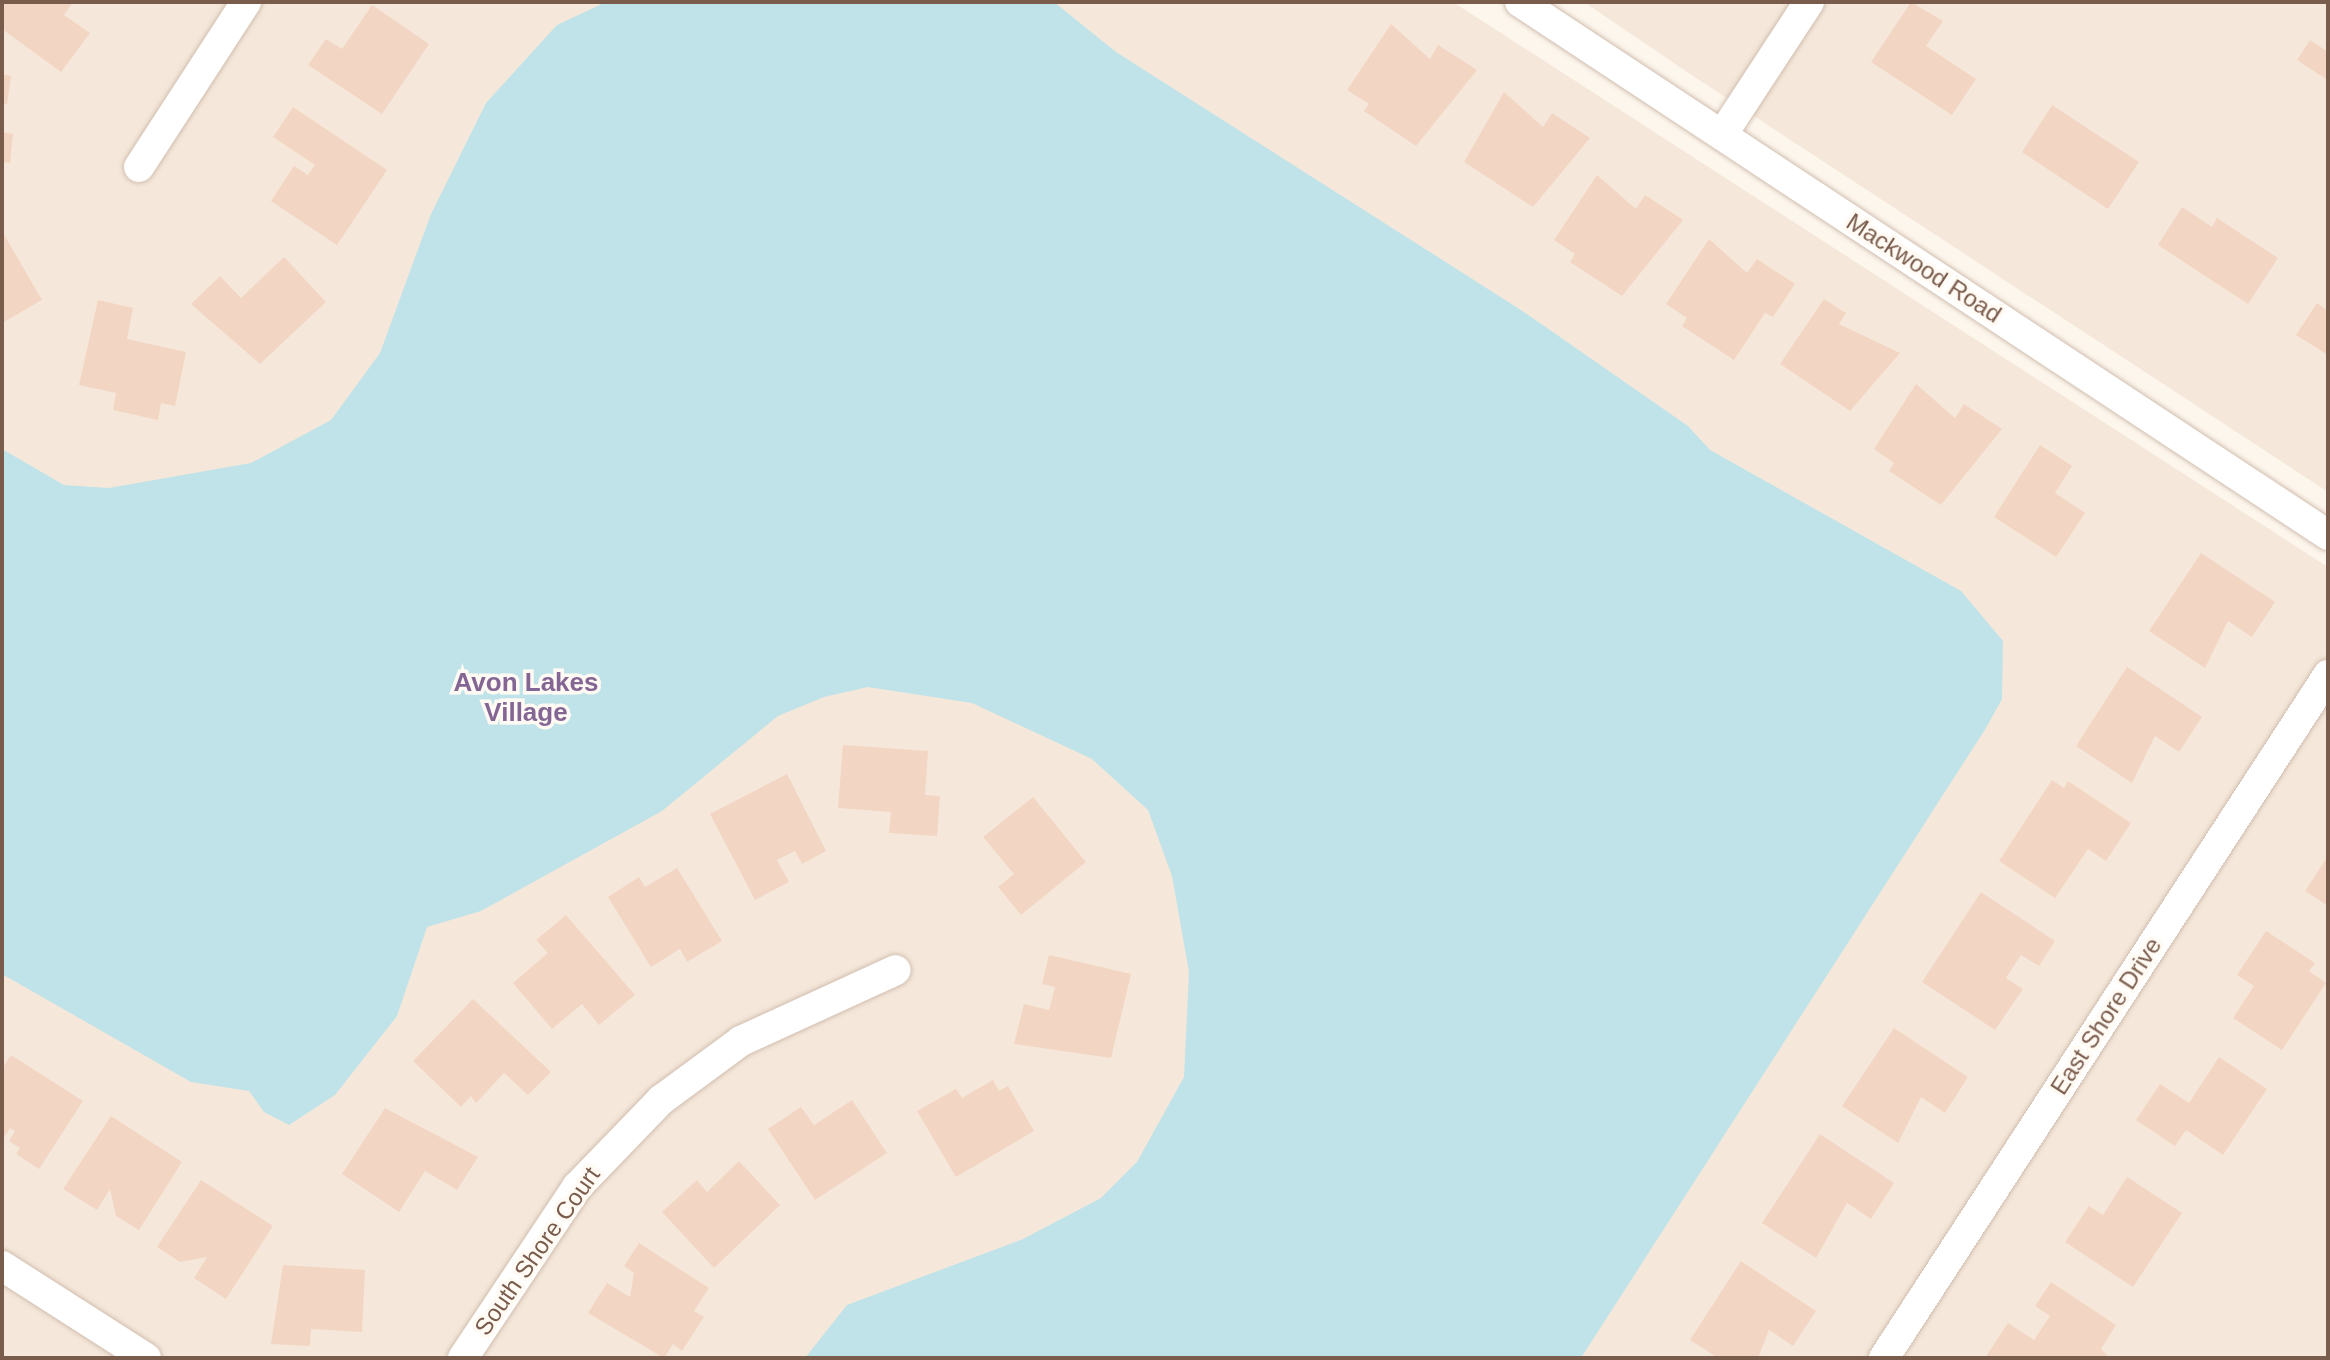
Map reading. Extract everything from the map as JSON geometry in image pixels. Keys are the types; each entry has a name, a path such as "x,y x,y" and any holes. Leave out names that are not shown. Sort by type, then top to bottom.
{"street":[{"path":"139,167 246,2"},
{"name":"Mackwood Road","path":"1520,2 2328,535"},
{"path":"1722,135 1809,2"},
{"name":"East Shore Drive","path":"1884,1358 2328,675"},
{"name":"South Shore Court","path":"463,1358 577,1187 661,1100 741,1041 896,970"},
{"path":"2,1266 146,1358"}],"shaded area":[{"name":"Avon Lakes Village","path":"2,2 1453,2 2328,567 2328,1358 2,1358"},
{"path":"1584,2 2328,2 2328,492 1690,74"}],"water":[{"path":"606,2 1054,2 1116,52 1524,312 1688,426 1710,450 1961,591 2003,641 2002,699 1986,728 1581,1358 805,1358 847,1305 1023,1239 1101,1198 1137,1162 1184,1077 1189,972 1172,876 1148,810 1092,759 972,703 868,687 824,697 778,716 662,811 481,911 427,927 397,1016 335,1095 289,1125 264,1112 249,1091 191,1082 2,974 2,449 64,485 109,488 251,463 331,420 380,353 431,214 486,103 557,25"}],"building":[{"path":"2,2 73,2 64,15 90,33 61,72 2,29"},
{"path":"1911,2 1943,21 1926,46 1976,79 1952,115 1871,62"},
{"path":"372,5 429,44 382,114 308,65 326,39 342,49"},
{"path":"1391,24 1430,59 1438,45 1477,70 1416,146 1364,111 1369,104 1347,90"},
{"path":"2310,40 2328,52 2326,79 2297,60"},
{"path":"2,74 11,76 7,104 2,103"},
{"path":"1504,92 1543,127 1552,113 1590,138 1533,207 1464,162"},
{"path":"2052,105 2139,162 2108,209 2022,152"},
{"path":"293,107 387,170 337,245 271,201 294,166 308,175 315,165 273,137"},
{"path":"2,132 13,134 10,163 2,162"},
{"path":"1597,175 1636,209 1645,195 1683,220 1622,296 1570,262 1575,254 1554,240"},
{"path":"2182,207 2212,227 2217,218 2278,258 2248,304 2158,245"},
{"path":"2,231 42,300 2,323"},
{"path":"1709,239 1747,273 1757,259 1795,284 1773,317 1765,313 1734,360 1682,326 1687,318 1666,304"},
{"path":"284,257 326,302 260,364 191,304 220,276 241,298"},
{"path":"1824,299 1846,313 1839,324 1900,353 1850,411 1780,364"},
{"path":"98,300 133,308 127,339 186,352 175,406 161,403 158,420 113,410 116,393 79,385"},
{"path":"2317,303 2328,311 2328,355 2296,335"},
{"path":"1916,384 1955,418 1964,404 2002,429 1941,505 1889,471 1894,463 1874,449"},
{"path":"2040,445 2072,466 2055,493 2085,513 2056,557 1994,517"},
{"path":"2201,553 2275,602 2252,637 2228,621 2205,668 2149,631"},
{"path":"2127,667 2202,717 2179,752 2155,736 2132,783 2076,746"},
{"path":"843,745 928,751 925,795 940,796 937,836 889,833 891,812 838,808"},
{"path":"787,774 826,851 802,864 795,851 777,860 789,882 755,900 710,814"},
{"path":"2052,780 2064,788 2068,781 2131,823 2106,861 2088,849 2055,898 1999,861"},
{"path":"1033,797 1086,862 1021,915 998,887 1014,874 983,837"},
{"path":"2328,856 2328,906 2305,891"},
{"path":"677,868 722,941 687,962 680,949 651,967 608,897 639,877 645,887"},
{"path":"1981,892 2055,941 2039,966 2021,955 2006,978 2023,989 1995,1030 1922,982"},
{"path":"566,915 635,995 599,1025 582,1004 552,1029 513,983 548,953 536,940"},
{"path":"2266,931 2315,963 2309,971 2326,983 2282,1050 2233,1018 2254,986 2237,975"},
{"path":"1049,955 1131,974 1111,1058 1014,1044 1024,1004 1049,1010 1055,987 1042,984"},
{"path":"473,999 551,1072 528,1095 504,1073 476,1103 471,1096 461,1107 413,1061"},
{"path":"1894,1028 1968,1077 1945,1113 1921,1097 1898,1143 1842,1106"},
{"path":"11,1055 83,1101 39,1169 16,1154 20,1148 9,1141 15,1131 10,1128 2,1140 2,1069"},
{"path":"2219,1057 2267,1089 2223,1155 2186,1130 2175,1146 2136,1120 2160,1084 2189,1103"},
{"path":"993,1080 999,1091 1008,1086 1034,1131 956,1177 917,1111 956,1089 962,1098"},
{"path":"852,1100 887,1153 815,1200 768,1129 801,1107 814,1125"},
{"path":"385,1108 478,1157 457,1190 425,1171 399,1212 342,1174"},
{"path":"111,1116 182,1162 139,1230 116,1216 110,1189 97,1210 63,1189"},
{"path":"1820,1134 1894,1183 1871,1219 1847,1203 1816,1258 1762,1223"},
{"path":"739,1161 780,1205 714,1268 662,1212 697,1180 707,1192"},
{"path":"2127,1177 2182,1213 2133,1287 2065,1242 2089,1206 2103,1215"},
{"path":"201,1180 273,1226 226,1299 194,1278 207,1257 180,1262 157,1247"},
{"path":"639,1243 709,1288 694,1311 704,1317 682,1351 673,1344 664,1358 588,1313 607,1283 630,1297 634,1273 624,1266"},
{"path":"1741,1261 1816,1311 1793,1346 1769,1330 1758,1358 1718,1358 1690,1340"},
{"path":"283,1265 365,1270 362,1332 311,1329 310,1346 271,1344"},
{"path":"2051,1282 2116,1325 2101,1349 2110,1358 1985,1358 2008,1323 2034,1340 2050,1316 2035,1306"}],"district":[{"name":"Avon Lakes Village","path":"526,698"}]}
